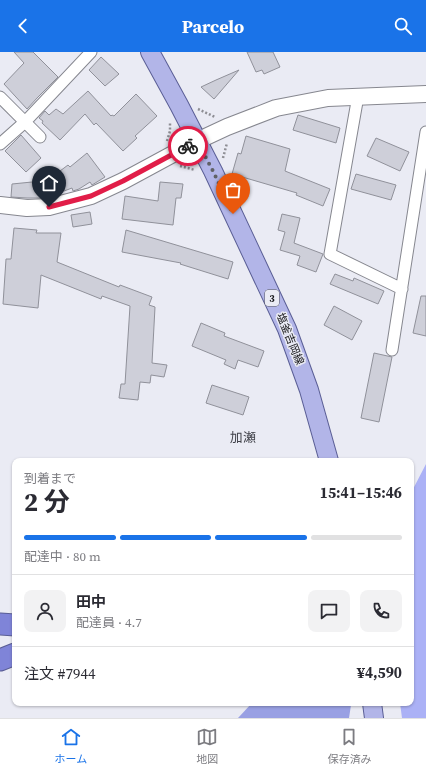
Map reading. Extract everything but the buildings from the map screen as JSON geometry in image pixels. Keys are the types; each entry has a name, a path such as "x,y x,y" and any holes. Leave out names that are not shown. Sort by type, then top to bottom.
{"main road":[{"name":"塩釜吉岡線","path":"150,52 213,171 287,329 309,390 329,458"},
{"path":"372,706 374,718"}],"street":[{"path":"0,144 26,122 92,52"},
{"path":"0,206 27,208 49,207 91,196 123,181 197,141 227,127 276,108 328,98 426,94"},
{"path":"358,96 330,254 402,289"},
{"path":"0,97 40,137"},
{"path":"392,350 426,132"}],"path":[{"path":"195,104 198,109 215,117 221,115"},
{"path":"167,146 166,143 170,131 170,119"},
{"path":"223,159 227,141"},
{"path":"176,162 179,166 197,171"}],"shaded area":[{"path":"426,464 426,718 402,718 400,706 414,706 414,487"},
{"path":"249,706 351,706 349,718 238,718"}],"way so far":[{"path":"188,146 197,141 233,214"}],"district":[{"name":"加瀬","path":"243,437"}],"route":[{"path":"49,207 91,196 123,181 188,146"}]}
